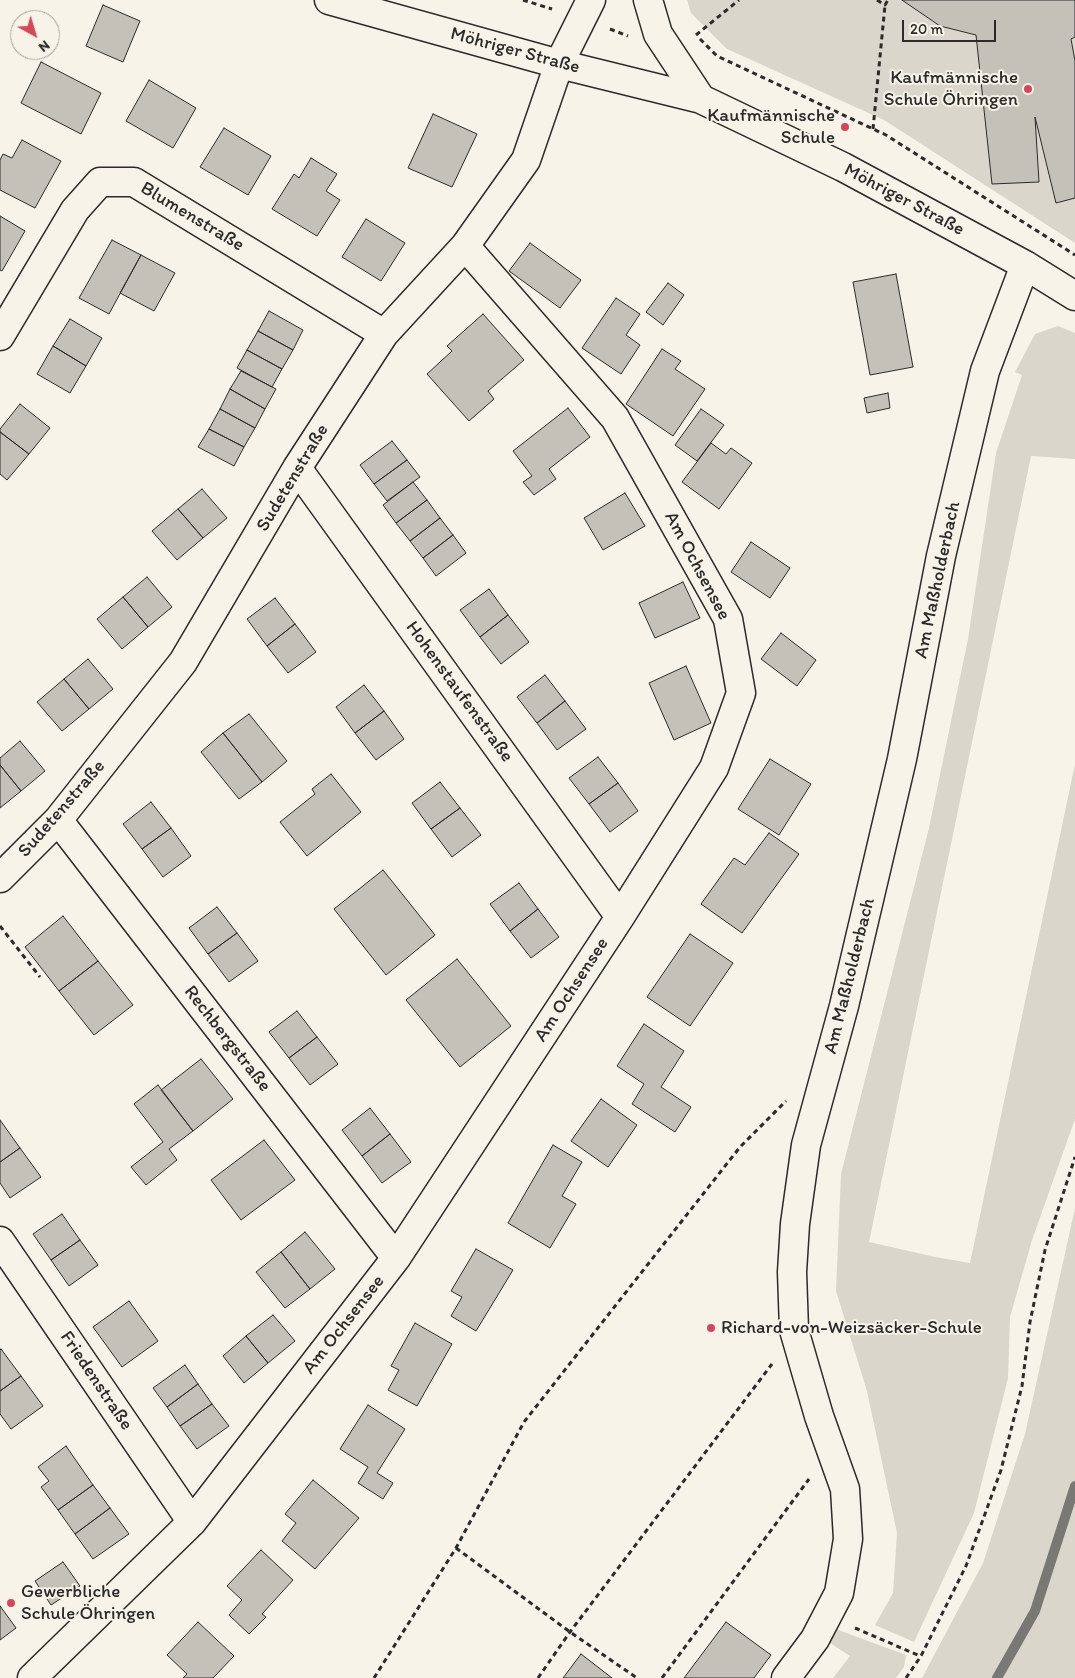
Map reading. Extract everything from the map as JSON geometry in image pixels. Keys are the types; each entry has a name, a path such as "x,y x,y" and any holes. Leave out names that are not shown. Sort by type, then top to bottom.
{"street":[{"name":"Möhriger Straße","path":"329,0 559,64 701,99 843,167 1025,265 1075,296"},
{"path":"648,0 658,34 701,99"},
{"name":"Sudetenstraße","path":"0,878 58,820 183,662 297,468 384,334 465,246 526,160 559,64 587,9"},
{"name":"Blumenstraße","path":"0,336 75,210 100,182 134,182 384,334"},
{"name":"Am Ochsensee","path":"32,1678 192,1522 396,1258 620,917 714,768 741,693 728,619 616,418 465,246"},
{"name":"Am Maßholderbach","path":"786,1678 815,1639 839,1593 848,1540 845,1489 832,1448 819,1416 794,1330 792,1272 794,1234 806,1145 844,1006 902,758 941,556 985,371 1025,265"},
{"name":"Hohenstaufenstraße","path":"297,468 620,917"},
{"name":"Rechbergstraße","path":"58,820 396,1258"},
{"name":"Friedenstraße","path":"0,1241 192,1522"}],"path":[{"path":"522,0 527,0"},
{"path":"696,35 739,0"},
{"path":"876,0 885,5"},
{"path":"873,129 885,5 888,0"},
{"path":"587,9 631,37 658,34 683,21 717,56 886,135 1075,255"},
{"path":"0,926 40,977"},
{"path":"374,1678 456,1548 524,1422 740,1148 792,1094"},
{"path":"906,1678 921,1656 966,1566 1001,1470 1022,1386 1030,1322 1045,1250 1075,1157"},
{"path":"538,1678 570,1632 778,1356 794,1330"},
{"path":"662,1678 832,1448"},
{"path":"456,1548 636,1678"},
{"path":"826,1616 921,1656"}],"shaded area":[{"path":"687,0 1075,0 1075,243 884,120 727,49 691,13"},
{"path":"1058,326 1075,333 1075,459 1031,456 869,1242 970,1263 1075,764 1075,1119 1032,1240 1010,1317 1008,1378 974,1513 914,1642 875,1625 893,1593 897,1533 867,1391 836,1291 841,1174 929,828 968,639 996,453 1022,375 1015,372 1035,334"},
{"path":"1075,1208 1075,1678 922,1678 983,1563 1025,1434"},
{"path":"833,1628 906,1655 904,1667 896,1678 833,1678 850,1656 827,1641"}],"building":[{"name":"Kaufmännische Schule Öhringen","path":"902,0 1075,0 1075,37 1071,39 1075,61 1075,198 1056,203 1035,117 1039,182 992,184 976,35 940,26"},
{"path":"103,5 140,21 123,62 86,46"},
{"path":"41,62 101,93 81,134 21,103"},
{"path":"149,80 196,108 173,148 126,121"},
{"path":"433,114 477,134 452,187 408,168"},
{"path":"224,128 271,156 248,195 200,167"},
{"path":"22,140 61,161 35,208 0,190 0,160 3,154 12,158"},
{"path":"311,158 337,174 326,191 340,200 317,236 272,209 294,174 299,178"},
{"path":"0,216 25,231 2,271 0,270"},
{"path":"366,219 405,243 381,281 342,257"},
{"path":"112,240 141,255 109,314 79,298"},
{"path":"530,243 581,280 560,308 509,271"},
{"path":"141,255 175,273 154,311 120,293"},
{"path":"896,274 913,367 870,375 853,282"},
{"path":"668,283 684,295 663,325 646,312"},
{"path":"616,298 640,314 626,335 640,345 621,374 582,348"},
{"path":"269,311 303,330 293,350 258,331"},
{"path":"483,314 524,360 488,391 494,399 469,421 427,374 452,351 447,346"},
{"path":"70,319 102,338 86,366 53,346"},
{"path":"258,331 293,350 282,369 247,350"},
{"path":"53,346 86,366 70,393 37,374"},
{"path":"662,349 681,361 675,369 705,389 673,436 626,404"},
{"path":"247,350 282,369 272,387 237,368"},
{"path":"241,371 276,389 265,409 230,389"},
{"path":"230,389 265,409 255,428 220,409"},
{"path":"888,393 890,408 867,413 864,398"},
{"path":"20,404 50,428 29,454 0,432 0,429"},
{"path":"568,408 590,437 549,469 556,479 534,495 523,482 532,476 513,451"},
{"path":"220,409 255,428 244,447 209,429"},
{"path":"701,409 724,425 697,461 675,445"},
{"path":"209,429 244,447 234,466 198,447"},
{"path":"0,432 29,454 7,480 0,474"},
{"path":"392,441 407,460 374,484 360,465"},
{"path":"711,443 726,454 731,448 752,463 719,509 682,482"},
{"path":"407,460 420,477 387,501 374,484"},
{"path":"413,482 427,500 396,523 383,505"},
{"path":"202,489 227,518 203,538 178,509"},
{"path":"625,493 645,526 603,550 584,518"},
{"path":"427,500 440,518 410,541 396,523"},
{"path":"178,509 203,538 177,560 152,531"},
{"path":"440,518 453,535 423,558 410,541"},
{"path":"453,535 466,553 436,576 423,558"},
{"path":"751,542 790,568 770,598 731,572"},
{"path":"147,577 172,607 148,627 123,597"},
{"path":"683,582 700,618 655,638 639,603"},
{"path":"489,589 508,615 480,637 460,610"},
{"path":"123,597 148,627 122,649 97,619"},
{"path":"275,598 295,624 267,646 247,619"},
{"path":"508,615 529,642 501,664 480,637"},
{"path":"295,624 316,652 288,673 267,646"},
{"path":"781,633 816,660 797,686 761,659"},
{"path":"88,659 113,689 89,709 64,679"},
{"path":"686,666 711,723 674,740 649,683"},
{"path":"545,675 565,701 537,723 517,697"},
{"path":"64,679 89,709 62,731 37,702"},
{"path":"364,685 384,711 355,733 336,707"},
{"path":"565,701 586,729 557,750 537,723"},
{"path":"384,711 404,739 376,760 355,733"},
{"path":"249,714 287,761 262,782 223,733"},
{"path":"223,733 262,782 239,799 201,752"},
{"path":"20,741 45,771 21,791 0,765 0,758"},
{"path":"598,757 618,783 589,804 569,778"},
{"path":"770,759 811,784 779,835 738,809"},
{"path":"0,765 21,791 0,808"},
{"path":"331,774 361,812 307,856 280,822 315,794 312,789"},
{"path":"440,782 460,808 431,829 412,803"},
{"path":"618,783 638,811 610,832 589,804"},
{"path":"151,802 171,828 142,849 123,824"},
{"path":"460,808 481,835 452,857 431,829"},
{"path":"171,828 191,856 163,877 142,849"},
{"path":"769,833 799,854 742,933 701,904 734,858 745,865"},
{"path":"383,870 435,935 386,975 334,909"},
{"path":"519,883 538,909 510,931 490,904"},
{"path":"217,907 237,933 208,954 189,928"},
{"path":"538,909 559,937 531,958 510,931"},
{"path":"63,916 98,961 59,991 25,947"},
{"path":"237,933 258,961 229,982 208,954"},
{"path":"690,934 733,963 690,1026 647,997"},
{"path":"457,959 511,1026 460,1067 406,1000"},
{"path":"98,961 133,1005 94,1035 59,991"},
{"path":"297,1011 317,1037 289,1058 269,1032"},
{"path":"644,1024 684,1051 661,1087 691,1107 675,1132 632,1104 644,1084 617,1066"},
{"path":"317,1037 338,1064 310,1085 289,1058"},
{"path":"201,1059 233,1099 193,1131 161,1090"},
{"path":"158,1085 193,1131 169,1149 177,1160 146,1185 131,1167 163,1142 134,1104"},
{"path":"601,1099 637,1125 608,1167 571,1141"},
{"path":"370,1108 390,1134 362,1156 342,1130"},
{"path":"0,1120 20,1148 0,1162"},
{"path":"390,1134 411,1162 382,1183 362,1156"},
{"path":"264,1140 295,1180 241,1220 211,1180"},
{"path":"553,1145 582,1162 562,1196 576,1204 550,1248 508,1223"},
{"path":"20,1148 41,1177 10,1198 0,1183 0,1162"},
{"path":"62,1214 80,1240 51,1260 33,1234"},
{"path":"305,1232 335,1269 310,1289 281,1252"},
{"path":"80,1240 98,1265 69,1286 51,1260"},
{"path":"476,1249 513,1270 476,1331 451,1316 462,1297 451,1291"},
{"path":"281,1252 310,1289 285,1308 256,1272"},
{"path":"129,1301 158,1341 122,1367 93,1327"},
{"path":"273,1315 295,1341 268,1363 246,1336"},
{"path":"415,1323 452,1344 417,1406 388,1390 399,1370 391,1366"},
{"path":"246,1336 268,1363 244,1383 223,1356"},
{"path":"0,1350 21,1376 0,1391"},
{"path":"185,1365 198,1384 167,1407 153,1388"},
{"path":"21,1376 43,1406 11,1429 0,1414 0,1391"},
{"path":"198,1384 212,1404 180,1426 167,1407"},
{"path":"212,1404 229,1426 197,1449 180,1426"},
{"path":"368,1405 405,1429 377,1473 393,1483 383,1499 358,1483 368,1467 340,1449"},
{"path":"66,1446 93,1485 58,1510 41,1487 49,1481 38,1467"},
{"path":"313,1480 359,1518 315,1569 282,1541 296,1523 285,1514"},
{"path":"93,1485 110,1508 75,1534 58,1510"},
{"path":"110,1508 129,1534 93,1559 75,1534"},
{"path":"261,1550 293,1580 262,1614 266,1617 249,1634 229,1615 242,1600 227,1586"},
{"path":"63,1562 80,1586 51,1605 35,1581"},
{"path":"0,1606 16,1628 0,1640"},
{"path":"198,1622 234,1656 213,1678 183,1678 187,1674 167,1655"},
{"path":"726,1622 771,1655 754,1678 684,1678"},
{"path":"581,1654 612,1678 563,1678"}],"waterway":[{"path":"997,1678 1035,1611 1075,1486"}],"place":[{"name":"Kaufmännische Schule Öhringen","path":"1028,89"},
{"name":"Kaufmännische Schule","path":"845,127"},
{"name":"Richard-von-Weizsäcker-Schule","path":"711,1328"},
{"name":"Gewerbliche Schule Öhringen","path":"11,1603"}]}
